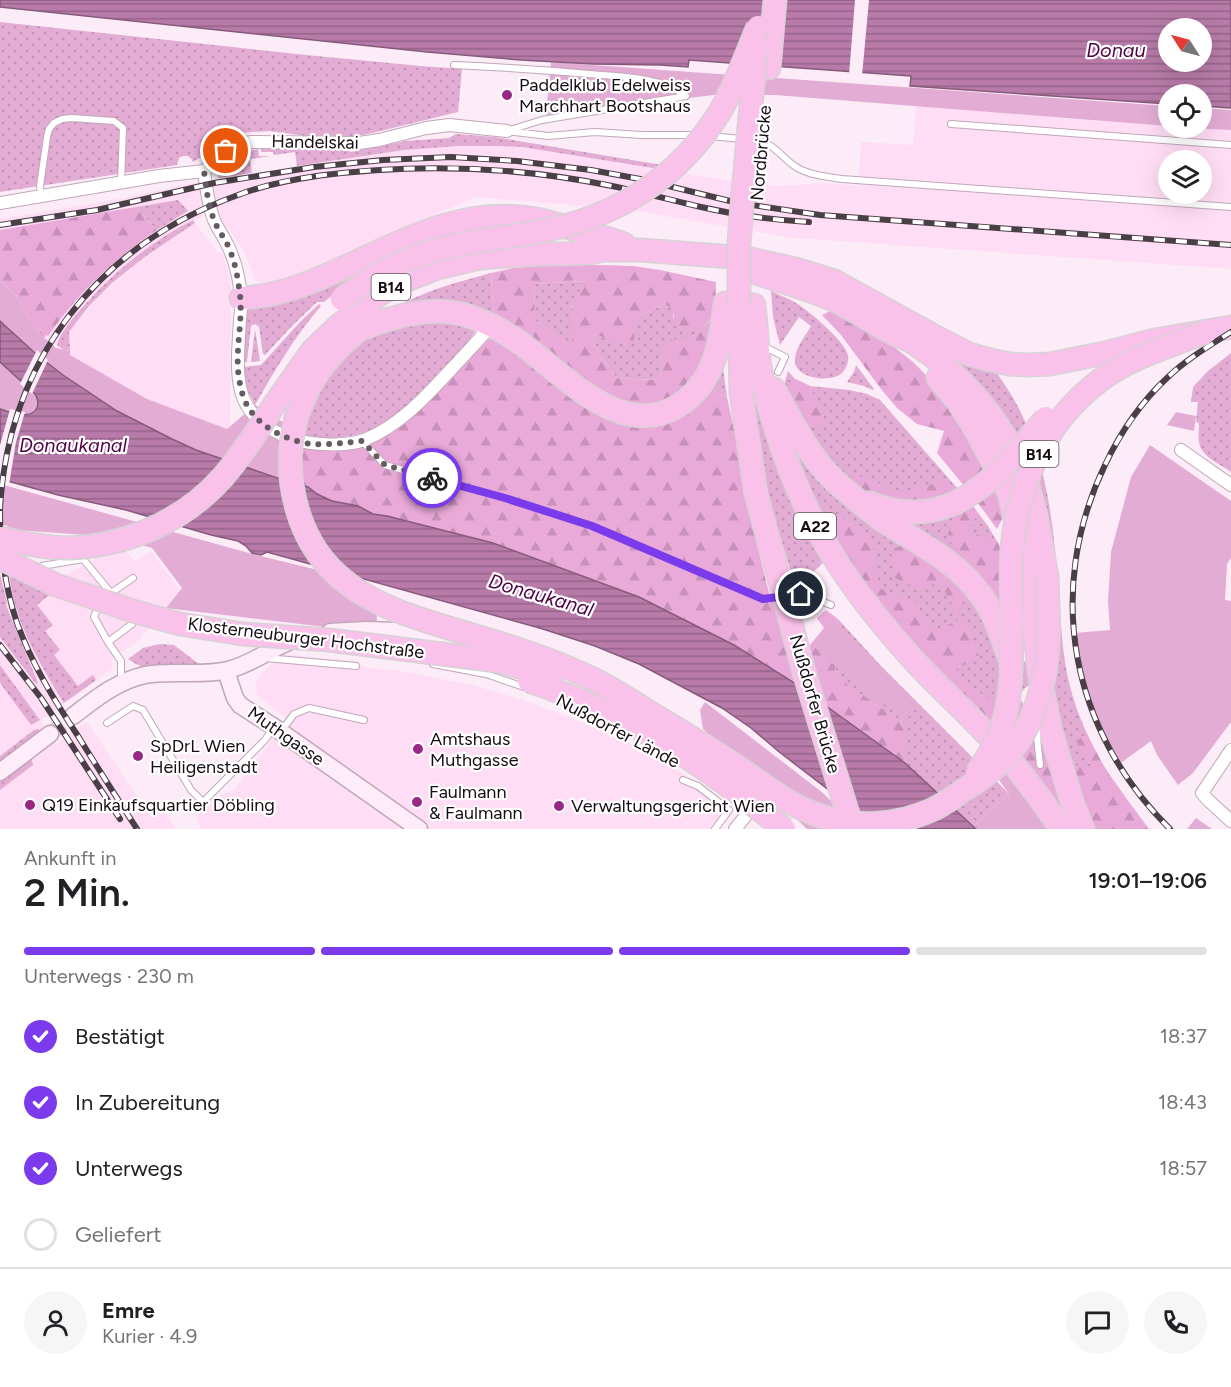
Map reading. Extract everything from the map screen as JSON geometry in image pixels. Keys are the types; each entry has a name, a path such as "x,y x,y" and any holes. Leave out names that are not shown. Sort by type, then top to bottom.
{"highway":[{"name":"Nordbrücke","path":"739,304 739,243 760,0"},
{"name":"Nordbrücke","path":"739,304 753,275 775,0"},
{"path":"274,405 290,366 307,339 342,299 382,272 418,256 456,245 557,228 582,220 612,209 657,183 692,150 714,121 728,96 758,27"},
{"path":"241,298 275,294 312,282 436,227 486,216 543,220 614,240 640,250"},
{"name":"B14","path":"0,538 45,547 88,546 119,540 170,520 189,508 222,478 312,351 337,327 365,304 399,283 437,268 479,258 588,253 604,250 640,250 746,258 795,269 834,282 954,346 986,359 1028,365 1072,360 1155,340 1231,327"},
{"path":"588,253 704,264 751,272 814,292 912,342 948,369 989,415 1020,466 1033,502 1047,577 1048,639 1041,691 1020,739 993,770 966,789"},
{"path":"554,254 539,261 478,272 423,288 379,313 335,351 312,382 296,418 291,444 292,492 308,536 318,553 330,569 363,596 405,614 526,651 627,696 646,710"},
{"path":"360,329 404,315 431,311 463,315 491,325 524,346 602,405 637,415 650,415 675,408 698,389 717,356 723,328 739,304"},
{"name":"A22","path":"739,304 765,359 766,394 786,462 799,494 826,546 871,612 919,666 1005,755 1061,829"},
{"name":"Nußdorfer Brücke","path":"739,304 742,403 756,494 804,672 854,829"},
{"path":"890,332 924,362 959,404 977,432 1009,492 1028,574 1040,678 1035,693 1083,829"},
{"name":"B14","path":"437,659 498,661 574,683 646,710 683,731 787,801 808,812 829,819 861,824 894,822 935,808 966,789 988,757 1001,730 1011,684 1012,550 1015,526 1024,485 1049,434 1091,387 1108,375 1149,354 1206,332"},
{"path":"850,494 880,507 902,512 942,509 971,495 995,477 1060,402 1077,386 1111,360 1135,346"},
{"path":"765,359 792,423 829,475 864,507 926,546 966,577 982,596 997,623 1011,663"},
{"name":"Klosterneuburger Hochstraße","path":"0,558 56,585 180,624 243,634 329,640 437,659"},
{"path":"437,659 506,673 587,703 630,723 688,758 784,829"}],"street":[{"name":"Handelskai","path":"204,171 226,151 240,144 252,142 359,143 449,125 507,131"},
{"path":"0,203 159,176 204,171 209,206 234,264 241,298 238,370 245,401 250,410 264,424 299,441 342,444 362,441 380,432 422,400 491,325"},
{"path":"1181,450 1231,485"},
{"name":"Nußdorfer Lände","path":"226,671 260,658 284,643 315,633 366,630 396,631 495,657 567,684 649,722 698,751 761,797 778,829"},
{"path":"73,716 121,683 146,675 226,671"},
{"name":"Muthgasse","path":"226,671 237,701 419,829"},
{"path":"0,772 50,734"},
{"path":"1231,750 1202,793 1231,821"},
{"path":"735,829 761,797"}],"lane":[{"path":"454,65 558,71 647,80 676,88 686,96 542,120 507,131"},
{"path":"41,196 40,186 47,137 54,123 62,119 114,121 123,128 121,183"},
{"path":"951,124 1231,145"},
{"path":"507,131 548,136 595,132 642,135 684,134 756,140 771,145 798,168 809,173 854,181 1231,207"},
{"path":"362,441 385,465 505,498 592,526 763,599 801,594 831,605"},
{"path":"42,566 83,559 111,593"},
{"path":"121,683 122,661 94,617 102,600 133,578"},
{"path":"108,642 132,624"},
{"path":"284,643 318,646"},
{"path":"329,648 385,655"},
{"path":"260,658 356,666"},
{"name":"Nußdorfer Lände","path":"437,659 573,704 591,713"},
{"path":"1035,693 1040,724 1037,737 1040,765"},
{"path":"107,723 133,706 143,710 191,790 203,802 294,714 309,708 364,720"},
{"name":"Nußdorfer Lände","path":"687,768 698,751"},
{"path":"683,780 699,786 729,810 715,829"}],"shaded area":[{"path":"0,22 306,55 462,69 458,112 368,134 346,137 321,138 269,131 239,133 220,140 205,155 193,162 189,157 183,156 179,158 177,165 0,192"},
{"path":"551,62 1158,105 1158,125 775,95 722,94 546,115"},
{"path":"916,106 1158,125 1158,138 1212,138 1212,129 1231,130 1231,269 795,238 629,210 477,197 273,286 255,281 242,249 221,218 218,209 179,228 125,265 92,296 75,316 63,331 57,345 44,338 49,335 63,314 84,290 126,252 188,211 178,200 0,230 0,219 124,198 188,184 404,150 441,147 522,147 776,186 826,183 858,186 861,142 913,145"},
{"path":"1212,109 1231,110 1231,130 1212,129"},
{"path":"456,134 495,137 662,165 659,169 522,147 498,146 404,150 297,166 295,152 274,155 273,152 261,152 261,149 343,147 351,152 406,141 449,138"},
{"path":"258,149 259,156 271,156 250,159 252,173 218,178 228,162 245,152"},
{"path":"178,200 188,211 157,230 136,207"},
{"path":"193,220 195,223 146,256 112,283 89,306 69,332 70,351 57,345 71,320 120,269 162,238"},
{"path":"513,222 336,292 324,302 317,302 265,355 259,327 255,324 251,326 247,362 244,362 247,308 417,241"},
{"path":"195,223 216,252 223,253 231,285 230,427 227,429 147,399 70,355 69,332 100,295 146,256"},
{"path":"491,273 494,320 394,308 429,292"},
{"path":"0,281 15,294 30,320 44,338 56,348 70,351 70,355 147,399 227,429 255,405 288,425 295,484 178,443 127,417 78,386 0,321"},
{"path":"588,281 573,300 573,348 535,320 534,284"},
{"path":"771,291 802,307 840,342 848,355 843,372 831,378 814,378 800,371 796,366 795,355 811,326 799,317 780,345 773,317"},
{"path":"319,304 321,306 294,341 255,405 245,385 244,367 261,365"},
{"path":"664,304 673,309 673,318 702,327 714,318 714,329 692,336 661,356 663,371 655,380 617,378 600,355 593,339 600,335 627,345 635,336 637,317"},
{"path":"421,316 473,326 475,332 458,353 408,404 378,426 343,437 322,438 299,434 319,384 358,341"},
{"path":"255,329 260,361 251,362"},
{"path":"748,347 825,561 796,588 763,481 747,382"},
{"path":"1231,353 1231,472 1208,456 1201,448 1199,423 1196,422 1198,402 1191,402 1193,387 1208,371"},
{"path":"722,360 727,397 713,390 702,394"},
{"path":"0,362 37,396 38,404 32,413 19,414 0,409"},
{"path":"955,362 995,371 1012,396 1026,423 1044,478 1050,507 1064,654 1073,697 1086,732 1104,766 1149,829 1090,829 1068,765 992,441 1002,422"},
{"path":"856,365 874,389 873,390 847,382"},
{"path":"788,371 795,379 810,386 849,390 880,400 972,505 998,543 1006,558 1002,614 889,517 922,506 859,492 826,462 784,385"},
{"path":"1176,412 1196,416 1194,431 1167,425"},
{"path":"792,433 975,595 1000,658 1029,662 1031,684 1024,689 1020,698 1035,720 1041,744 1042,721 1074,829 863,587 799,475 801,465"},
{"path":"1150,445 1231,501 1231,558 1227,564 1225,600 1231,601 1231,722 1193,773 1178,785 1157,755 1151,741 1118,765 1090,701 1074,633 1110,630 1108,601 1111,552 1131,477"},
{"path":"0,484 318,570 347,597 377,614 376,633 166,608 182,588 152,548 98,533 86,535 16,530 0,523"},
{"path":"118,541 135,562 151,551 180,590 138,641 111,660 112,668 72,699 61,680 23,583 65,575 94,560"},
{"path":"0,546 8,548 11,586 22,623 40,663 64,703 41,721 56,744 87,722 143,805 165,811 176,829 0,829 0,683 40,719 0,665 0,637 36,684 6,605 0,574"},
{"path":"9,572 53,592 37,605 53,625 45,631 60,650 54,655 78,686 93,675 96,680 64,703 29,641 16,607"},
{"path":"0,574 6,605 38,683 36,684 0,637"},
{"path":"834,619 877,670 917,708 907,719 861,689 813,646"},
{"path":"838,619 881,666 1009,794 974,826 905,763 905,724 835,677"},
{"path":"160,644 174,645 200,665 143,667 128,659 143,648"},
{"path":"281,654 353,661 367,668 395,670 468,684 524,700 617,736 681,772 734,812 719,829 201,829 192,807 234,790 287,720 257,695 255,685 259,676"},
{"path":"0,665 40,720 31,725 0,683"},
{"path":"705,702 823,793 859,829 807,829 703,729 700,710"},
{"path":"38,729 41,731 0,763 0,756"},
{"path":"31,758 33,765 0,790 0,780"},
{"path":"1010,768 1051,829 976,829 974,826 1009,794 999,780"},
{"path":"1196,818 1212,829 1187,829"}],"green space":[{"path":"136,207 157,230 98,278 44,338 15,294 0,281 0,230"},
{"path":"565,264 633,266 716,282 715,317 714,330 713,337 699,371 675,397 660,405 644,408 626,407 608,400 494,320 491,273 513,268","holes":["587,281 573,300 572,347 535,320 534,284","664,304 673,309 674,323 678,328 689,332 702,327 713,318 714,329 700,332 683,340 672,339 663,346 661,356 663,371 655,380 617,378 600,355 593,339 600,336 627,345 633,344 637,317"]},
{"path":"832,310 869,329 893,346 913,362 950,402 1007,510 997,529 937,453 944,431 917,424 897,408 841,335 822,315"},
{"path":"492,336 618,418 713,390 727,397 749,499 749,512 769,593 785,616 781,635 804,652 824,628 817,618 826,610 838,619 835,676 905,724 905,763 793,682 754,657 493,543 373,514 358,507 332,501 316,494 308,487 295,484 298,447 323,451 351,448 455,373"},
{"path":"795,379 810,386 824,417 820,427 801,425 784,385"},
{"path":"853,475 882,485 891,492 917,489 946,480 959,491 928,500 897,502 856,485"},
{"path":"972,505 979,514 966,530 998,543 1002,553 1001,595 991,597 969,564 947,538 954,513"},
{"path":"834,512 872,539 879,588 915,602 934,631 966,617 979,657 953,671 997,706 990,728 891,622 822,524"},
{"path":"906,544 955,576 966,594 958,616 940,582 920,590 895,578 891,550"},
{"path":"1087,734 1104,767 1148,829 1111,829 1088,823 1069,765 1091,766 1076,741"},
{"path":"1047,741 1063,797 1055,805 1019,759 1026,745"}],"water":[{"name":"Donau","path":"0,0 1231,0 1231,108 1212,107 1212,84 1158,84 1158,103 910,86 911,76 689,60 688,67 521,60 0,7"},
{"name":"Donaukanal","path":"0,321 63,375 117,411 196,450 308,487 332,501 358,506 373,514 493,543 639,597 734,645 793,682 905,763 976,829 872,829 830,791 751,728 722,708 639,664 595,646 543,629 267,552 261,555 252,553 238,541 0,479 0,409 25,415 34,412 38,402 35,394 0,362"}],"pier":[{"path":"855,0 869,0 862,76 849,75"},
{"path":"37,350 48,360 32,394 20,384"},
{"path":"10,409 25,412 16,442 9,485 0,482 0,445"}],"tunnel":[{"path":"50,734 73,716"}],"railway":[{"path":"0,225 97,210 214,183 314,167 383,160 451,157 517,161 591,170 640,179 738,203 820,215 1231,245"},
{"path":"316,176 427,168 538,174 612,186 741,215 809,222"},
{"path":"0,509 7,455 21,405 42,358 70,315 103,277 143,244 188,217 258,188 317,176"},
{"path":"1170,829 1136,790 1110,749 1090,704 1078,658 1073,610 1076,562 1086,513 1105,465 1132,418 1149,396 1175,370 1231,332"},
{"path":"0,511 6,582 23,638 52,695 137,829"},
{"path":"0,645 41,698 120,819"}],"way so far":[{"path":"226,151 204,171 209,206 225,240 238,278 241,298 238,370 240,385 250,410 264,424 285,436 311,444 342,444 362,441 385,465 432,478"}],"place":[{"name":"Paddelklub Edelweiss Marchhart Bootshaus","path":"507,95"},
{"name":"Amtshaus Muthgasse","path":"418,749"},
{"name":"SpDrL Wien Heiligenstadt","path":"138,756"},
{"name":"Faulmann & Faulmann","path":"417,802"},
{"name":"Q19 Einkaufsquartier Döbling","path":"30,805"},
{"name":"Verwaltungsgericht Wien","path":"559,806"}],"route":[{"path":"432,478 505,498 592,526 763,599 801,594"}]}
